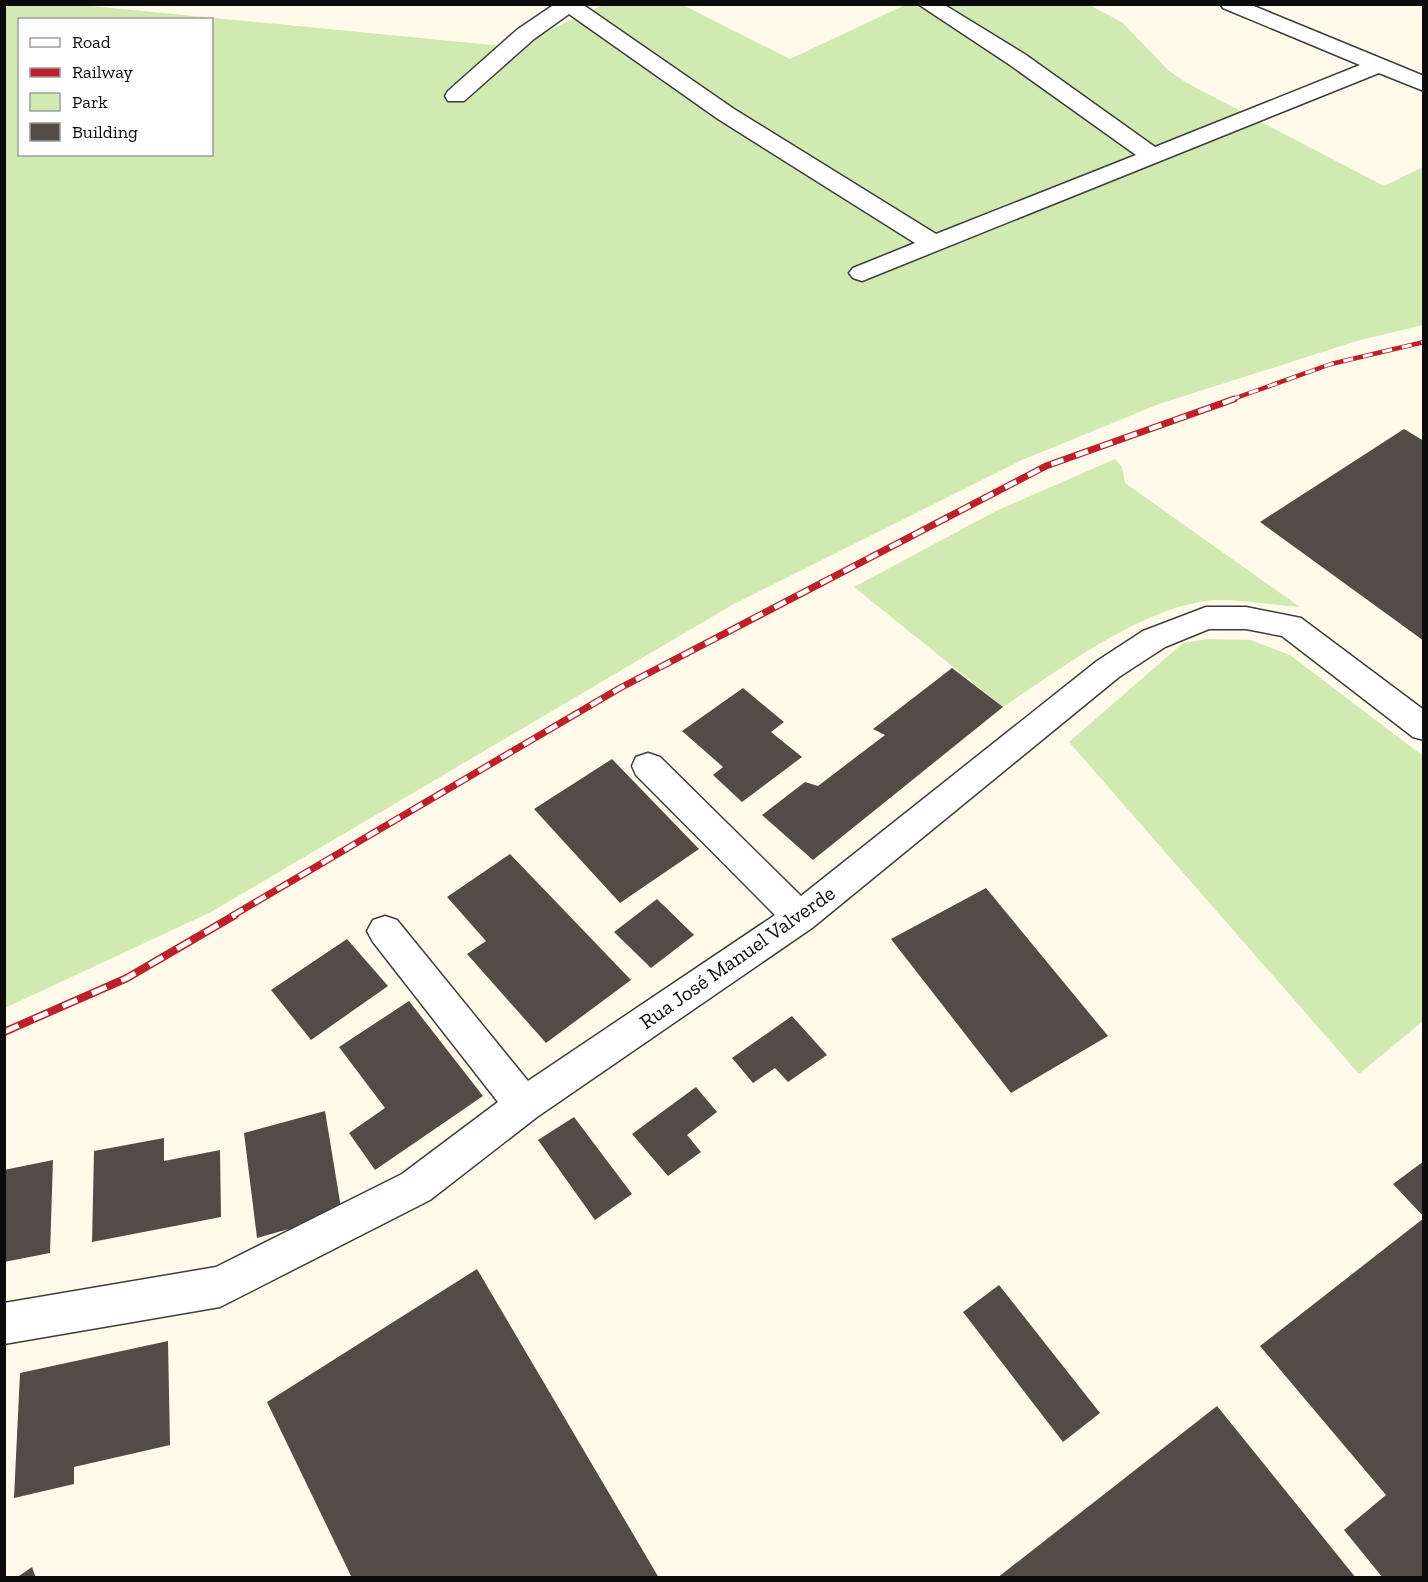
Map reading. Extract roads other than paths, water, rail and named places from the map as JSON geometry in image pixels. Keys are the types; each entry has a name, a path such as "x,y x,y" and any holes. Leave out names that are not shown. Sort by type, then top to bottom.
{"street":[{"path":"928,4 1018,60 1153,156"},
{"path":"1230,4 1424,84"},
{"path":"456,96 526,33 569,5 726,114 934,244"},
{"path":"862,273 1377,66"},
{"name":"Rua José Manuel Valverde","path":"4,1324 220,1287 416,1187 524,1105 800,917 1108,669 1154,639 1206,618 1246,618 1290,626 1424,728"},
{"path":"648,766 800,917"},
{"path":"385,931 524,1105"}],"railway":[{"path":"1230,400 1331,364 1424,342"},
{"path":"232,916 620,688 1046,466 1234,399"},
{"path":"4,1032 127,978 235,915"}]}
